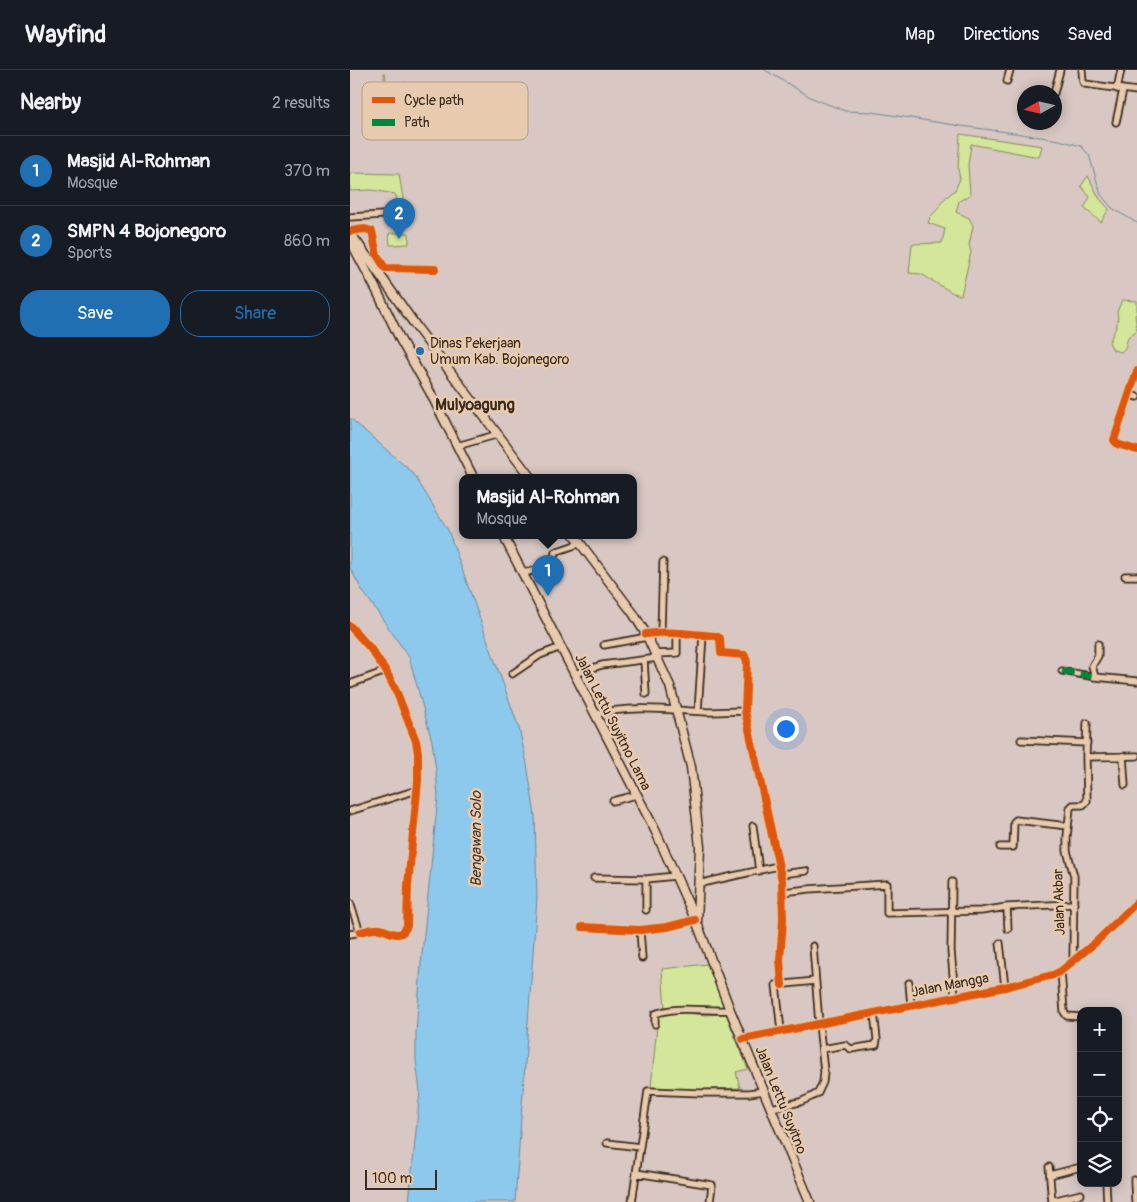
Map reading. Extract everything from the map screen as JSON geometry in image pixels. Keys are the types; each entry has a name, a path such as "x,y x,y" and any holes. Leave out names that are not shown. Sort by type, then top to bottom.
{"main road":[{"path":"350,233 385,284 528,474"},
{"path":"350,240 377,290 400,340 429,389 471,474"},
{"path":"377,290 378,286 385,284"},
{"name":"Jalan Lettu Suyitno Lama","path":"505,539 596,714 696,921"},
{"name":"Jalan Lettu Suyitno","path":"578,539 610,581 646,635 670,686 691,767 700,847 696,921 730,1010 810,1202"},
{"path":"686,900 691,905 695,904 698,899"}],"street":[{"path":"1007,81 1010,70"},
{"path":"1056,85 1060,70"},
{"path":"1082,70 1083,82 1085,84 1137,91"},
{"path":"1116,122 1121,70"},
{"path":"350,217 399,214"},
{"path":"350,233 365,229 372,230 377,255 385,268 435,270"},
{"path":"1137,371 1114,440 1117,444 1137,450"},
{"path":"1129,394 1137,397"},
{"path":"457,446 499,434"},
{"path":"523,573 551,567 556,552 581,543"},
{"path":"661,631 663,562"},
{"path":"1125,576 1137,576"},
{"path":"350,934 380,929 391,934 397,934 403,932 407,926 408,885 417,790 418,753 416,741 386,671 370,648 351,628"},
{"path":"604,645 661,631 718,637 721,653 745,655 747,662 745,711 781,874 783,892 780,960 782,984"},
{"path":"574,674 602,665 644,660 677,653 677,634"},
{"path":"698,711 703,635"},
{"path":"1095,677 1092,666 1098,656 1098,644"},
{"path":"512,674 540,655 561,647"},
{"path":"644,660 646,694"},
{"path":"350,684 386,671"},
{"path":"1062,671 1095,677 1137,680"},
{"path":"596,714 619,710 745,711"},
{"path":"1087,723 1086,757 1137,756"},
{"path":"1021,740 1086,743"},
{"path":"1123,756 1125,786"},
{"name":"Jalan Akbar","path":"1073,961 1074,876 1067,851 1068,826 1070,808 1083,805 1087,801 1086,757"},
{"path":"350,811 417,790"},
{"path":"613,801 636,795"},
{"path":"1000,847 1013,847 1014,822 1016,820 1068,826"},
{"path":"753,826 759,871"},
{"path":"698,884 778,866"},
{"path":"781,874 806,871"},
{"path":"594,878 646,880 675,876"},
{"path":"646,880 646,910"},
{"path":"952,882 952,951 955,997"},
{"path":"783,892 887,884 887,913 982,911 1007,907 1074,904"},
{"path":"350,902 360,932"},
{"name":"Jalan Mangga","path":"743,1039 1004,987 1053,975 1061,971 1096,942 1137,902"},
{"path":"1007,907 1008,929"},
{"path":"582,927 640,930 696,921"},
{"path":"640,930 642,958"},
{"path":"1000,943 1004,987"},
{"path":"771,1108 800,1102 818,1093 821,1088 824,1072 813,946"},
{"path":"1061,971 1064,1012 1067,1016 1077,1017"},
{"path":"781,1031 776,985 815,981"},
{"path":"909,983 911,1005"},
{"path":"655,1024 656,1014 663,1011 677,1009 696,1011 730,1010"},
{"path":"822,1049 845,1045 851,1050 876,1046 878,1039 874,1013"},
{"path":"632,1202 648,1091 701,1093 764,1091"},
{"path":"607,1143 640,1147"},
{"path":"1049,1167 1052,1202 1081,1194"},
{"path":"1050,1174 1077,1168"},
{"path":"636,1173 712,1185 710,1202"},
{"path":"1134,1180 1135,1202"},
{"path":"1106,1187 1108,1202"}],"green space":[{"path":"384,73 385,73 386,82 384,82"},
{"path":"960,134 1042,146 1039,157 971,144 968,165 970,195 959,201 956,212 969,218 973,226 969,245 971,252 961,295 953,293 921,274 909,273 912,244 942,243 945,229 928,223 930,217 942,201 955,190 960,179 958,169"},
{"path":"350,173 399,174 404,205 399,211 395,211 398,201 395,194 372,190 350,191"},
{"path":"1088,176 1099,198 1109,209 1101,222 1084,208 1090,197 1081,186"},
{"path":"389,233 409,233 409,244 390,245"},
{"path":"1122,300 1137,301 1137,313 1135,315 1137,330 1128,337 1125,348 1121,352 1113,350 1109,342 1116,327 1118,320 1117,312"},
{"path":"708,964 725,1008 679,1006 665,1008 662,969"},
{"path":"678,1012 705,1015 726,1014 748,1069 736,1072 740,1088 688,1090 651,1087 658,1016"}],"water":[{"name":"Bengawan Solo","path":"350,418 413,473 448,530 519,728 527,764 535,816 537,898 515,1202 409,1202 420,1091 416,1061 416,1034 438,797 436,770 432,741 409,657 362,590 350,568"}],"waterway":[{"path":"765,70 812,98 845,111 872,112 1015,133 1059,140 1081,146 1089,155 1101,195 1112,208 1137,223"}],"marked path":[{"path":"1062,671 1095,677"}],"cycle path":[{"path":"350,231 365,229 372,231 377,255 385,268 435,269"},
{"path":"1137,371 1114,440 1117,444 1137,450"},
{"path":"350,626 370,648 386,671 416,741 418,753 418,781 408,885 407,926 404,931 398,934 378,929 360,932"},
{"path":"646,634 672,633 716,636 720,638 721,653 745,655 747,662 745,711 782,881 783,920 780,960 782,985"},
{"path":"743,1039 1005,987 1053,975 1061,971 1096,942 1137,902"},
{"path":"582,927 640,930 667,927 695,920"}],"place":[{"name":"SMPN 4 Bojonegoro","path":"399,239"},
{"name":"Dinas Pekerjaan Umum Kab. Bojonegoro","path":"420,351"},
{"name":"Masjid Al-Rohman","path":"548,596"}],"district":[{"name":"Mulyoagung","path":"475,405"}]}
